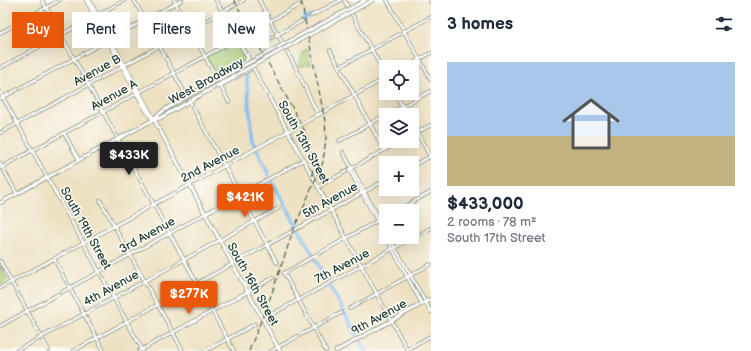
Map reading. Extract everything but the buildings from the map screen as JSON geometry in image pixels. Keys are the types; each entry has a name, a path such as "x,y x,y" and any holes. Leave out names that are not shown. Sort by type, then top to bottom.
{"main road":[{"name":"South 16th Street","path":"88,0 94,12"},
{"name":"West Broadway","path":"0,203 153,120 156,116 364,2 373,0"},
{"name":"South 16th Street","path":"113,48 280,351"},
{"name":"9th Avenue","path":"336,351 431,299"}],"street":[{"path":"42,0 48,12"},
{"path":"0,33 60,0"},
{"path":"103,12 125,0"},
{"path":"134,0 141,12"},
{"path":"174,0 180,12"},
{"path":"160,12 182,0"},
{"name":"South 13th Street","path":"216,0 222,12"},
{"name":"Avenue B","path":"222,12 244,0"},
{"path":"258,0 284,47 318,115"},
{"path":"311,16 341,0"},
{"path":"344,0 379,64"},
{"path":"387,0 431,80"},
{"path":"270,21 298,5"},
{"path":"339,67 431,17"},
{"path":"269,39 302,21"},
{"path":"64,41 234,351"},
{"path":"0,68 37,48"},
{"path":"2,98 94,48"},
{"name":"Avenue B","path":"0,133 155,48"},
{"path":"160,48 277,263"},
{"path":"200,48 216,77 246,61 248,56"},
{"name":"Avenue A","path":"1,167 220,48"},
{"name":"South 13th Street","path":"243,48 287,132 408,350"},
{"path":"330,50 384,150"},
{"path":"420,60 431,54"},
{"path":"188,99 194,100 253,68"},
{"name":"2nd Avenue","path":"0,288 379,81"},
{"path":"220,86 229,102"},
{"path":"398,108 431,91"},
{"name":"South 19th Street","path":"0,92 143,350"},
{"path":"399,100 402,106"},
{"path":"339,141 379,119"},
{"path":"419,131 431,125"},
{"path":"64,133 79,160"},
{"path":"419,136 431,157 419,163"},
{"path":"318,186 388,148"},
{"path":"342,152 378,220"},
{"name":"3rd Avenue","path":"0,326 303,160"},
{"path":"0,163 17,194"},
{"name":"5th Avenue","path":"73,351 379,184"},
{"path":"409,204 431,192"},
{"path":"363,193 424,303 431,312"},
{"path":"100,200 183,351"},
{"name":"4th Avenue","path":"16,351 254,220 279,208"},
{"path":"326,351 284,273 378,220"},
{"name":"7th Avenue","path":"262,320 431,228"},
{"path":"392,244 394,248"},
{"path":"54,258 104,351"},
{"path":"0,261 49,351"},
{"path":"349,308 431,264"},
{"path":"138,351 143,350 173,332 273,278"},
{"path":"271,351 341,313"},
{"path":"205,351 255,324"},
{"path":"408,350 431,336"}],"green space":[{"path":"222,48 240,48 245,57 244,61 217,76 206,57"},
{"path":"307,49 310,64 298,67 304,50"},
{"path":"0,265 8,280 0,286"}],"waterway":[{"path":"302,21 311,16"},
{"path":"246,74 253,142 269,175"},
{"path":"272,181 312,253"},
{"path":"315,259 327,281"},
{"path":"330,286 357,335"},
{"path":"361,342 366,351"}],"railway":[{"path":"234,0 306,133 313,158 312,180"},
{"path":"249,351 272,293 293,231 323,162 326,138 325,121 301,0"}]}
